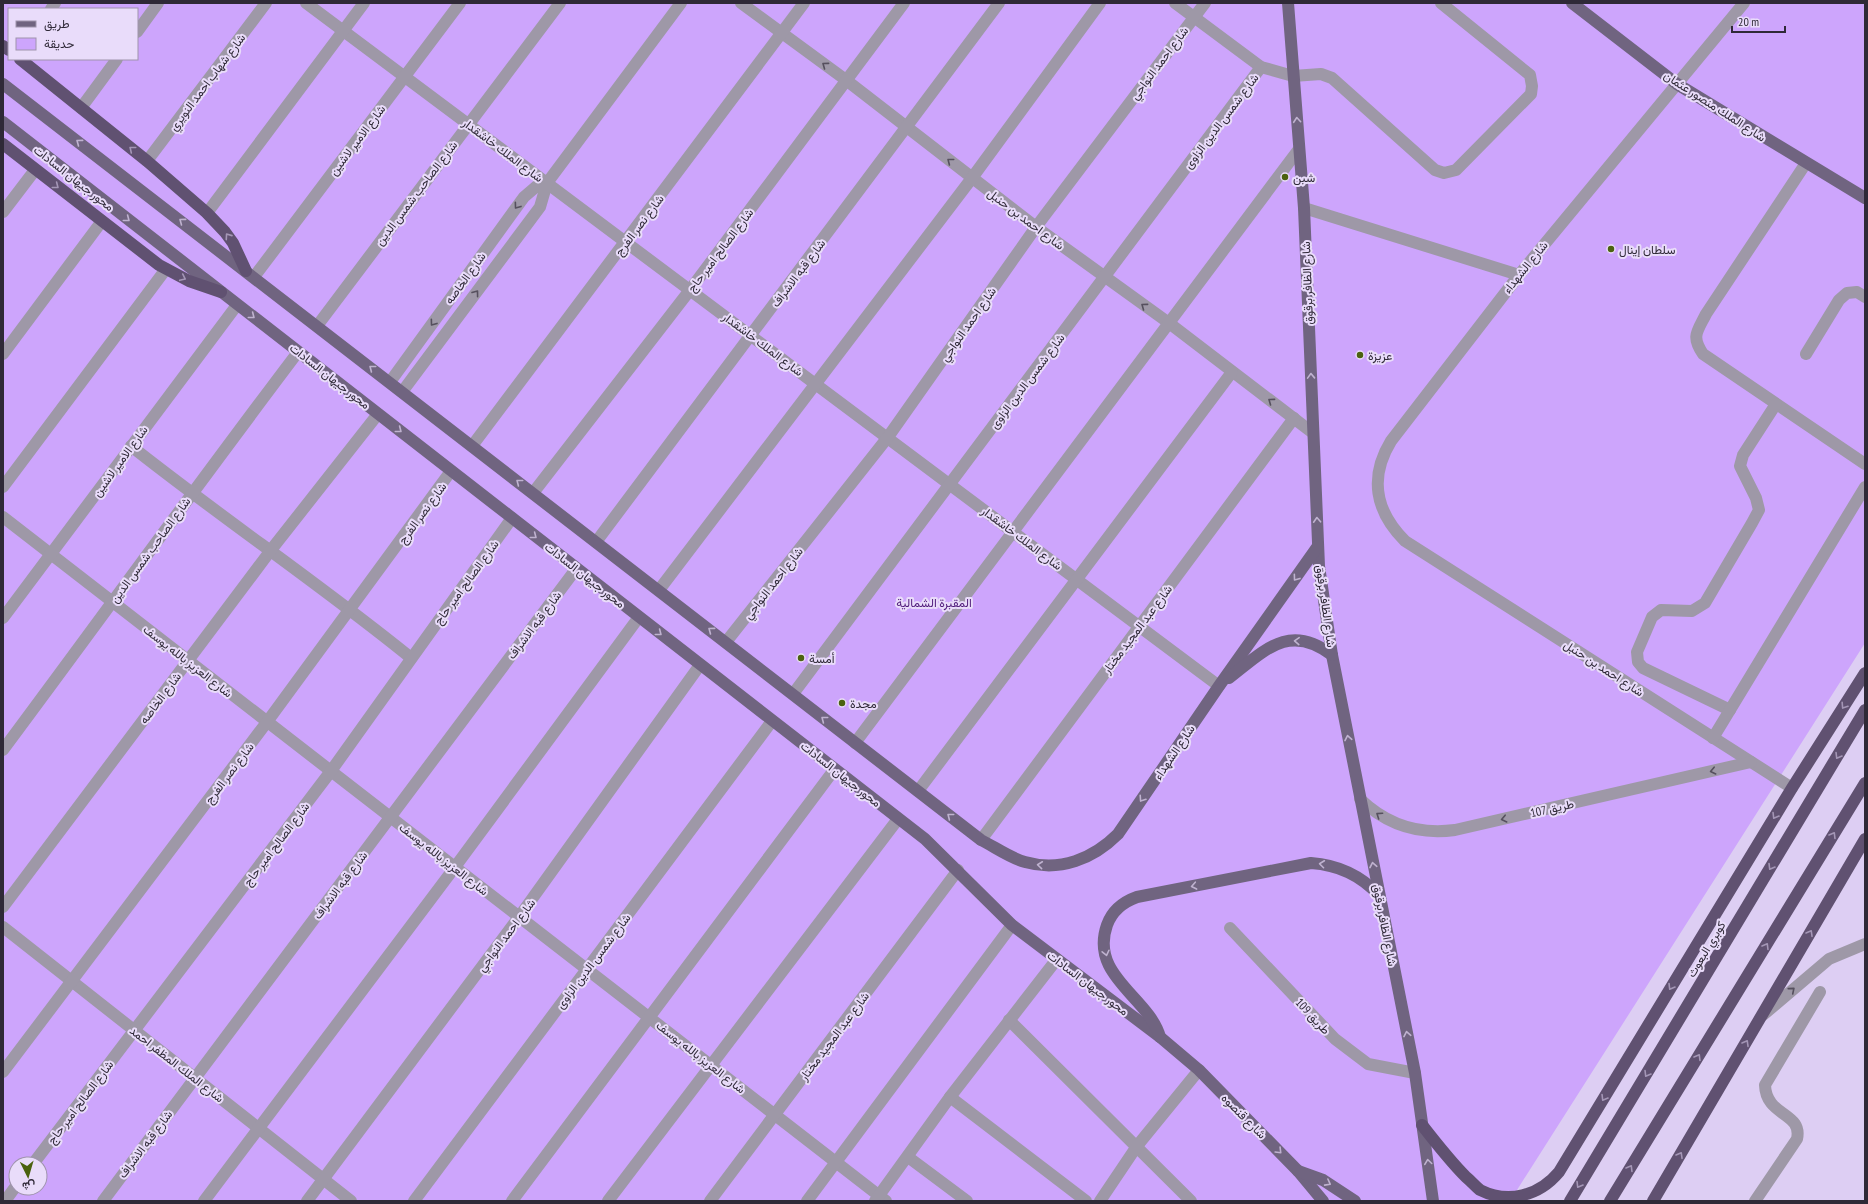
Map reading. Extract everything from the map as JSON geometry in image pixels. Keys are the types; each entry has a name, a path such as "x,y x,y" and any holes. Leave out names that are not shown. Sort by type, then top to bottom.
{"highway":[{"path":"21,60 147,161 207,213 233,243 250,274"},
{"path":"3,144 166,269 188,281 221,292"},
{"path":"1422,1125 1453,1163 1478,1189 1494,1196 1512,1198 1523,1196 1544,1188 1559,1172 1792,788 1865,673"},
{"name":"كوبري البعوث","path":"1570,1201 1865,710"},
{"path":"1610,1201 1865,783"},
{"path":"1653,1201 1865,839"},
{"path":"1540,1201 1544,1188"}],"main road":[{"name":"شارع الظافر برقوق","path":"1288,3 1304,208 1319,566 1332,656 1415,1073 1432,1200"},
{"name":"شارع الملك منصور عثمان","path":"1572,3 1677,84 1865,198"},
{"path":"3,84 981,840"},
{"name":"محور جيهان السادات","path":"3,122 924,839 958,870 1012,925 1160,1037"},
{"name":"شارع الشهداء","path":"981,840 1024,862 1039,865 1070,863 1097,852 1118,834 1219,686 1318,546"},
{"path":"1219,686 1270,646 1281,642 1303,641 1324,649 1332,656"},
{"path":"1160,1037 1150,1014 1122,986 1114,975 1105,951 1104,936 1108,922 1120,906 1128,900 1311,863 1333,865 1343,869 1363,880 1379,895"},
{"name":"شارع قنصوه","path":"1160,1037 1199,1070 1298,1171 1323,1201"},
{"path":"1298,1171 1323,1180 1355,1201"}],"street":[{"path":"138,31 158,3"},
{"name":"شارع شهاب احمد النويري","path":"147,161 266,3"},
{"name":"شارع الملك خاشقدار","path":"306,3 1140,625 1219,686"},
{"path":"207,213 364,3"},
{"name":"شارع الامير لاشين","path":"250,274 405,77 460,3"},
{"name":"شارع الصاحب شمس الدين","path":"317,326 560,3"},
{"name":"شارع الخاصه","path":"402,392 540,207 546,191 547,183 681,3"},
{"name":"شارع احمد بن حنبل","path":"741,3 846,80 906,128 1036,227 1169,323 1313,433"},
{"name":"شارع نصر الفرج","path":"472,446 804,3"},
{"name":"شارع الصالح امير حاج","path":"533,493 690,290 904,3"},
{"name":"شارع قبه الاشراف","path":"596,542 999,3"},
{"path":"659,590 972,178 1100,3"},
{"path":"1175,3 1261,67 1293,76 1321,74 1332,78 1435,170 1444,172 1456,170 1531,94 1532,86 1530,75 1441,3"},
{"name":"شارع احمد النواجي","path":"726,642 888,437 1036,227 1205,3"},
{"name":"شارع الشهداء","path":"1415,548 1396,532 1382,510 1377,486 1381,462 1391,441 1519,274 1744,3"},
{"path":"81,108 116,60"},
{"name":"شارع شمس الدين الزاوى","path":"792,694 1261,67"},
{"path":"855,743 1299,149"},
{"path":"1806,163 1706,314 1696,336 1696,344 1703,354 1865,464"},
{"path":"3,212 35,170"},
{"name":"شارع الخاصه","path":"390,382 524,197 538,185 547,183"},
{"path":"1304,208 1519,274"},
{"path":"3,354 102,221"},
{"path":"3,487 166,269"},
{"path":"1806,354 1839,300 1847,294 1857,292 1865,297"},
{"name":"شارع الامير لاشين","path":"3,618 237,305"},
{"name":"شارع الصاحب شمس الدين","path":"3,750 113,602 191,493 298,352"},
{"path":"918,791 1076,578 1232,372"},
{"path":"1730,710 1643,668 1638,662 1637,652 1652,617 1661,610 1692,611 1705,603 1752,523 1759,510 1756,498 1740,466 1743,455 1776,404"},
{"name":"شارع الخاصه","path":"3,907 271,550 378,414"},
{"name":"شارع عبد المجيد مختار","path":"981,840 1294,418"},
{"path":"131,446 191,493 351,609 411,658"},
{"name":"شارع نصر الفرج","path":"3,1072 73,982 452,471"},
{"path":"1713,738 1865,486"},
{"name":"شارع العزيز بالله يوسف","path":"3,517 836,1162 880,1199"},
{"name":"شارع الصالح امير حاج","path":"39,1156 331,771 512,518"},
{"name":"شارع احمد بن حنبل","path":"1415,548 1792,788"},
{"name":"شارع قبه الاشراف","path":"103,1201 576,569"},
{"path":"204,1201 455,867 639,617"},
{"name":"شارع احمد النواجي","path":"307,1201 520,917 700,665"},
{"name":"شارع شمس الدين الزاوى","path":"414,1201 772,721"},
{"name":"طريق 107","path":"1360,799 1380,816 1393,823 1422,832 1439,832 1455,830 1751,762"},
{"path":"512,1201 834,770"},
{"path":"608,1201 898,819"},
{"name":"شارع عبد المجيد مختار","path":"710,1201 958,870"},
{"path":"807,1201 1012,925"},
{"name":"شارع الملك المظفر احمد","path":"3,927 351,1201"},
{"name":"طريق 109","path":"1230,928 1335,1039 1368,1064 1415,1073"},
{"path":"1762,1015 1829,959 1865,944"},
{"path":"880,1199 950,1097 1057,959"},
{"path":"1755,1201 1797,1139 1798,1132 1797,1126 1793,1121 1769,1102 1765,1086 1820,992"},
{"path":"1009,1020 1191,1201"},
{"path":"1100,1201 1137,1146 1199,1070"},
{"path":"950,1097 1086,1201"},
{"path":"908,1157 967,1201"}],"green space":[{"name":"المقبرة الشمالية","path":"3,3 1865,3 1865,643 1510,1201 3,1201"}],"place":[{"name":"شبن","path":"1285,177"},
{"name":"سلطان إينال","path":"1611,249"},
{"name":"عزيزة","path":"1360,355"},
{"name":"أمسة","path":"801,658"},
{"name":"مجدة","path":"842,703"}]}
